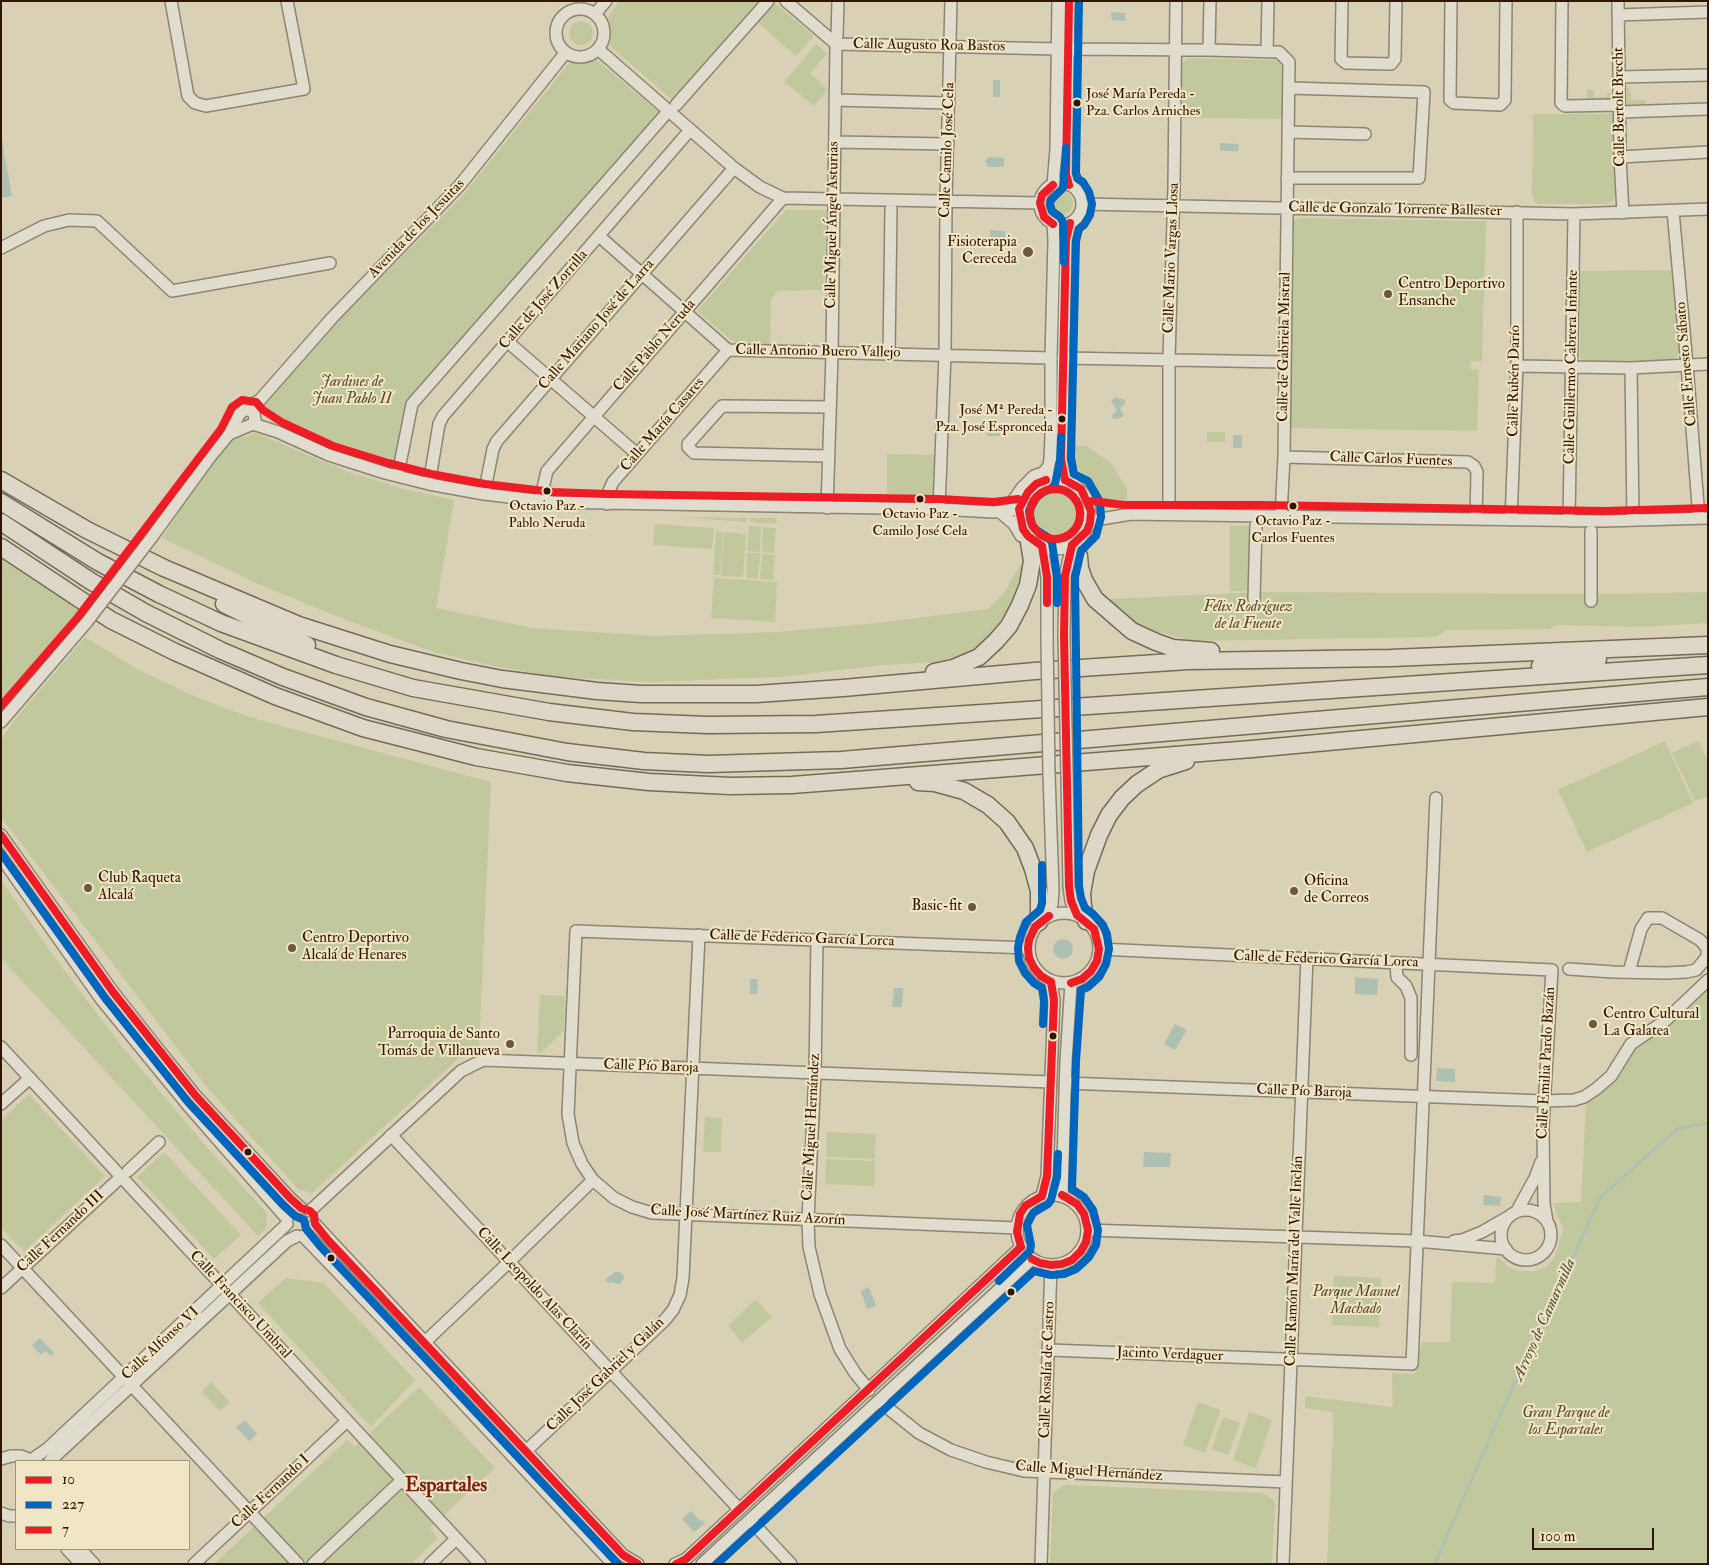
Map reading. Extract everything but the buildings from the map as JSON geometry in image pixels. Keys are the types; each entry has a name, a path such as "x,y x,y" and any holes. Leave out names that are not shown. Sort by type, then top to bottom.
{"highway":[{"path":"1,480 87,530 164,568 299,625 390,654 502,679 596,691 641,694 756,694 1034,671 1188,661 1391,658 1700,645"},
{"path":"1,502 98,562 159,594 221,623 336,666 413,688 558,713 633,722 708,725 816,724 1331,688 1587,674 1708,665"},
{"path":"1,522 92,582 153,617 220,650 284,677 366,707 446,729 567,752 644,761 708,764 832,760 1708,687"},
{"path":"844,688 920,676 953,668 979,657 1009,626 1020,605 1028,585 1034,544"},
{"path":"1078,546 1084,580 1095,600 1132,630 1156,642 1173,648 1194,650 1324,653 1391,658"},
{"path":"1,547 111,620 159,644 275,696 363,728 476,757 566,773 649,782 730,786 792,785 1252,749 1708,707"},
{"path":"164,568 195,590 308,646 347,660 417,680 463,697"},
{"path":"1331,688 1376,678 1540,666 1700,645"},
{"path":"1229,728 1574,719"},
{"path":"1082,918 1082,893 1086,871 1099,835 1109,815 1122,798 1137,784 1158,770 1178,762 1252,749"},
{"path":"792,785 812,788 910,782 935,783 964,791 988,805 1001,816 1025,848 1034,869 1044,919"}],"street":[{"path":"171,1 188,96 195,103 206,106 304,89 287,1"},
{"path":"595,14 606,1"},
{"path":"676,105 768,1"},
{"name":"Calle Augusto Roa Bastos","path":"786,1 837,40 951,46 1279,52 1289,62"},
{"name":"Calle Miguel Ángel Asturias","path":"827,508 832,354 838,1"},
{"name":"Calle Camilo José Cela","path":"939,509 945,354 946,201 951,1"},
{"path":"1058,1 1063,49 1066,174 1069,185"},
{"path":"1053,185 1063,49 1069,1"},
{"name":"Calle Mario Vargas Llosa","path":"1169,514 1169,359 1176,1"},
{"path":"1209,50 1210,1"},
{"path":"1268,1 1268,52"},
{"path":"1342,1 1341,59 1346,63 1391,64 1395,60 1396,1"},
{"path":"1451,1 1450,100 1454,103 1500,105 1505,100 1506,1"},
{"path":"1562,1 1560,103 1566,106 1620,109 1708,109"},
{"name":"Calle Bertolt Brecht","path":"1618,1 1620,157 1623,213"},
{"path":"574,9 589,10 595,14 601,20 604,35 598,49 593,53 580,57 566,52 557,40 558,25 561,18 574,9"},
{"path":"1618,15 1708,12"},
{"path":"598,49 734,168 760,187 783,198 1040,203"},
{"name":"Avenida de los Jesuitas","path":"248,418 260,400 332,318 460,185 566,52"},
{"name":"Calle de Gabriela Mistral","path":"1281,515 1284,457 1289,62"},
{"path":"1619,77 1708,75"},
{"path":"1287,178 1419,178 1424,92 1289,88"},
{"path":"835,100 949,103"},
{"path":"399,469 412,404 664,116"},
{"name":"Calle de José Zorrilla","path":"429,484 439,424 443,416 690,130"},
{"path":"1288,132 1365,134"},
{"path":"835,142 948,144"},
{"path":"1620,157 1708,152"},
{"name":"Calle Mariano José de Larra","path":"484,494 493,448 497,441 734,168"},
{"path":"1053,185 1069,185 1076,189 1080,196 1081,211 1077,218 1070,223 1053,224 1044,217 1040,203 1042,195 1053,185"},
{"name":"Calle Pablo Neruda","path":"540,500 546,471 783,198"},
{"name":"Calle de Gonzalo Torrente Ballester","path":"1082,204 1574,214 1708,209"},
{"path":"889,354 891,208"},
{"name":"Calle Ernesto Sábato","path":"1672,211 1704,518"},
{"name":"Calle Rubén Darío","path":"1511,520 1517,366 1517,212"},
{"name":"Calle Guillermo Cabrera Infante","path":"1569,521 1574,214"},
{"path":"1,248 44,226 69,220 97,221 172,291 330,263"},
{"path":"1065,480 1061,447 1066,240 1070,223"},
{"path":"1046,480 1051,436 1053,224"},
{"name":"Calle Antonio Buero Vallejo","path":"599,236 728,350 1051,358"},
{"path":"508,342 637,454"},
{"name":"Calle María Casares","path":"607,504 608,493 613,482 728,350"},
{"path":"1063,358 1284,362"},
{"path":"1517,366 1630,368 1708,364"},
{"path":"1630,368 1633,520"},
{"path":"828,456 694,452 688,448 688,444 722,406 830,407"},
{"path":"1,722 86,623 210,457 229,434 248,418 329,455 386,474 484,494 607,504 939,509 1020,514"},
{"path":"1061,447 1064,450 1067,470 1087,491 1095,506 1096,516 1067,562 1064,635 1069,887 1071,901 1097,936 1100,950 1091,972 1082,979 1061,984 1051,982 1034,968 1029,958 1028,948 1031,933 1044,919 1052,904 1053,890 1047,577 1020,514 1028,492 1036,484 1056,478 1065,480 1081,489 1096,516"},
{"name":"Calle Carlos Fuentes","path":"1284,457 1468,462 1474,466 1477,472 1476,519"},
{"path":"1000,512 1034,476 1043,472 1049,466"},
{"path":"1000,512 1034,544 1052,549 1078,546"},
{"path":"1096,516 1123,514 1281,515 1569,521 1704,518"},
{"path":"1254,599 1256,525"},
{"path":"1591,531 1591,601"},
{"path":"1417,1241 1436,798"},
{"path":"1,835 113,992 154,1044 196,1094 305,1209 314,1215 315,1224 311,1232 300,1236"},
{"path":"1,857 102,998 287,1222 292,1233 300,1236 432,1370 613,1564"},
{"path":"1044,919 1060,913 1082,918"},
{"path":"1569,970 1629,972 1666,973 1696,970 1707,957 1707,948 1700,940 1662,918 1648,918 1641,929 1629,972"},
{"name":"Calle de Federico García Lorca","path":"576,931 1028,948"},
{"name":"Calle José Martínez Ruiz Azorín","path":"576,931 568,1114 573,1143 582,1164 593,1180 614,1198 632,1207 652,1213 1017,1228"},
{"name":"Calle José Gabriel y Galán","path":"526,1451 664,1321 673,1310 680,1295 683,1278 699,936"},
{"name":"Calle Miguel Hernández","path":"817,940 815,1073 808,1220 809,1247 820,1294 840,1348 855,1373 869,1390"},
{"name":"Calle de Federico García Lorca","path":"1100,950 1552,970"},
{"name":"Calle Ramón María del Valle Inclán","path":"1283,1564 1307,958"},
{"path":"1396,963 1397,977 1406,986 1411,998 1411,1055"},
{"name":"Calle Emilia Pardo Bazán","path":"1548,1221 1544,1204 1543,1156 1544,1101 1552,970"},
{"name":"Calle Pío Baroja","path":"1065,1084 1544,1101 1574,1100 1596,1089 1610,1076 1631,1044 1666,1020 1708,980"},
{"path":"1042,1196 1047,1176 1054,1007 1051,982"},
{"path":"1062,1196 1065,1084 1071,983"},
{"name":"Calle Francisco Umbral","path":"1,1047 124,1174 226,1290 480,1564"},
{"name":"Calle Pío Baroja","path":"305,1209 391,1135 460,1071 483,1060 1050,1082"},
{"path":"1,1104 30,1078"},
{"name":"Calle Leopoldo Alas Clarín","path":"391,1135 739,1509"},
{"name":"Calle Fernando III","path":"1,1288 159,1142"},
{"name":"Calle Emilia Pardo Bazán","path":"1513,1214 1535,1178 1543,1156"},
{"path":"425,1342 593,1180"},
{"path":"1052,1194 1062,1196 1077,1204 1084,1214 1088,1230 1086,1242 1081,1251 1072,1260 1052,1266 1032,1259 1018,1241 1017,1228 1020,1214 1033,1200 1052,1194"},
{"path":"287,1222 292,1211 305,1209"},
{"path":"1435,1244 1462,1240 1482,1232 1513,1214 1525,1210 1534,1211 1542,1215 1548,1221 1551,1228 1550,1244 1541,1256 1526,1260 1511,1255 1506,1250 1502,1243 1502,1229 1513,1214"},
{"name":"Calle Alfonso VI","path":"226,1290 287,1222"},
{"path":"315,1224 623,1555 638,1564"},
{"path":"1088,1230 1417,1241 1506,1250"},
{"name":"Calle Alfonso VI","path":"51,1460 128,1381 226,1290 287,1241 300,1236"},
{"name":"Jacinto Verdaguer","path":"1050,1350 1412,1364 1417,1241"},
{"path":"1,1245 298,1564"},
{"path":"675,1564 686,1559 1021,1247"},
{"path":"702,1564 1032,1259"},
{"name":"Calle Rosalía de Castro","path":"1041,1564 1052,1266"},
{"name":"Calle Alfonso VI","path":"33,1460 128,1381"},
{"name":"Calle Miguel Hernández","path":"879,1401 919,1433 951,1450 986,1462 1024,1470 1286,1482"},
{"name":"Calle Fernando I","path":"194,1564 347,1421"},
{"path":"1,1458 21,1456 30,1460"},
{"path":"313,1564 402,1480"},
{"path":"1,1513 15,1516"},
{"path":"750,1520 791,1564"},
{"path":"430,1564 456,1539"},
{"path":"68,1550 81,1564"},
{"path":"81,1550 94,1564"}],"green space":[{"path":"619,1 765,1 676,103 610,46 611,29 608,17"},
{"path":"773,1 814,36 796,56 756,21"},
{"path":"581,21 586,22 592,28 592,38 586,44 581,45 576,44 570,38 569,33 570,28 576,22"},
{"path":"816,44 827,53 810,74 828,89 814,106 784,82"},
{"path":"1189,58 1275,60 1279,62 1282,66 1282,119 1182,118 1182,65"},
{"name":"Jardines de Juan Pablo II","path":"597,60 661,114 408,403 396,467 329,445 271,421 264,411 268,401 335,324 463,195 570,62 583,64"},
{"path":"1627,87 1630,88 1631,100 1646,100 1646,109 1627,109"},
{"path":"1587,89 1594,90 1594,97 1607,97 1607,94 1613,93 1612,100 1587,102"},
{"path":"1533,114 1614,114 1615,198 1613,201 1607,204 1538,204 1535,202 1532,195"},
{"path":"1061,191 1066,192 1072,198 1072,208 1066,214 1061,215 1056,214 1050,208 1049,203 1050,198 1056,192"},
{"path":"786,210 826,210 825,290 778,291 771,299 770,345 736,344 697,311"},
{"name":"Centro Deportivo Ensanche","path":"1302,218 1486,221 1482,361 1470,362 1471,369 1479,370 1477,431 1290,428 1293,228 1294,221"},
{"path":"1671,270 1679,351 1676,358 1646,361 1584,361 1580,358 1580,271"},
{"path":"1207,432 1225,432 1225,442 1207,442"},
{"path":"256,433 346,471 400,488 454,500 436,608 533,628 656,636 777,632 877,623 988,609 1004,593 1020,565 1028,566 1015,605 994,636 968,652 938,662 883,665 781,677 651,682 557,677 494,666 433,652 333,615 252,581 162,538 216,460 236,436 245,437"},
{"path":"1074,445 1087,446 1111,463 1127,489 1127,505 1106,505 1095,485 1074,464"},
{"path":"887,454 936,455 933,499 927,502 889,501 887,499"},
{"path":"1054,489 1063,491 1071,496 1076,504 1078,513 1076,522 1071,530 1063,535 1054,537 1045,535 1037,530 1032,522 1030,513 1032,504 1037,496 1045,491"},
{"path":"679,517 747,518 746,522"},
{"path":"750,518 777,518 776,524 750,522"},
{"path":"655,524 714,528 712,549 653,545"},
{"path":"749,526 761,526 760,552 747,551"},
{"path":"1230,526 1253,526 1252,591 1230,591"},
{"path":"763,527 776,528 774,553 762,552"},
{"path":"716,531 723,532 720,575 713,575"},
{"path":"724,532 746,534 743,577 721,576"},
{"path":"747,553 760,553 758,579 746,578"},
{"path":"762,554 775,555 773,580 760,579"},
{"path":"1,555 86,612 79,620 74,617 1,706"},
{"path":"714,578 777,582 775,622 711,618"},
{"name":"Félix Rodríguez de la Fuente","path":"1261,592 1595,594 1708,592 1708,623 1642,627 1556,625 1550,629 1447,630 1435,637 1193,641 1158,632 1131,621 1108,599"},
{"name":"Centro Deportivo Alcalá de Henares","path":"85,637 137,669 194,696 249,717 491,782 479,1050 459,1058 312,1193 298,1189 205,1085 1,817 1,739 12,723"},
{"path":"1665,741 1693,803 1587,852 1558,790"},
{"path":"1698,741 1708,760 1708,796 1695,801 1672,753"},
{"path":"1,880 53,955 121,1045 205,1145 266,1212 267,1227 258,1236 1,958"},
{"name":"Gran Parque de los Espartales","path":"1708,988 1708,1564 1327,1564 1333,1430 1332,1412 1305,1408 1305,1396 1393,1407 1392,1373 1415,1374 1422,1342 1450,1342 1452,1282 1495,1283 1496,1259 1499,1257 1507,1266 1519,1271 1536,1271 1547,1266 1555,1256 1563,1230 1553,1203 1581,1202 1586,1102 1639,1041 1670,1025"},
{"path":"540,995 565,996 564,1030 541,1053 537,1052"},
{"path":"29,1094 105,1176 24,1252 1,1228 1,1120"},
{"path":"705,1117 722,1118 721,1152 703,1152"},
{"path":"827,1132 876,1134 875,1159 826,1157"},
{"path":"164,1152 241,1235 214,1259 137,1177"},
{"path":"826,1159 875,1161 874,1186 825,1184"},
{"name":"Parque Manuel Machado","path":"1334,1276 1381,1278 1379,1327 1332,1325"},
{"path":"286,1278 324,1283 415,1380 371,1427 258,1303"},
{"path":"756,1299 772,1317 742,1343 728,1325"},
{"path":"211,1382 230,1402 220,1411 202,1392"},
{"path":"419,1387 495,1468 430,1528 438,1538 411,1564 214,1564 347,1440 355,1447"},
{"path":"1198,1402 1221,1410 1205,1453 1183,1445"},
{"path":"1249,1412 1272,1420 1256,1468 1233,1460"},
{"path":"1223,1417 1240,1423 1228,1455 1211,1449"},
{"path":"1064,1485 1263,1493 1274,1500 1275,1504 1272,1564 1050,1564 1053,1495 1055,1491"}],"shaded area":[{"path":"1111,12 1125,13 1125,21 1112,20"},
{"path":"993,80 1000,80 1000,97 993,97"},
{"path":"1,135 12,196 1,198"},
{"path":"1220,143 1239,144 1238,151 1220,151"},
{"path":"989,157 1004,158 1004,167 988,167 985,161"},
{"path":"990,230 1005,231 1005,240 990,240"},
{"path":"1115,397 1125,400 1125,404 1120,408 1124,416 1113,419 1112,415 1116,412 1116,408 1111,401"},
{"path":"987,427 1000,427 1000,436 987,436"},
{"path":"1233,435 1242,435 1242,448 1233,448"},
{"path":"1059,939 1067,939 1073,945 1073,953 1067,959 1059,959 1053,953 1053,945"},
{"path":"1355,977 1378,979 1377,995 1355,994"},
{"path":"750,979 758,979 757,994 750,994"},
{"path":"894,988 903,988 902,1007 892,1007"},
{"path":"1175,1024 1187,1030 1175,1050 1164,1044"},
{"path":"1437,1068 1455,1069 1455,1082 1436,1081"},
{"path":"1144,1152 1171,1153 1170,1167 1143,1167"},
{"path":"1484,1195 1501,1197 1500,1206 1483,1205"},
{"path":"615,1272 620,1272 624,1278 620,1284 608,1283 605,1280"},
{"path":"869,1287 876,1306 867,1309 861,1291"},
{"path":"40,1338 54,1353 51,1356 45,1351 41,1355 32,1345"},
{"path":"245,1420 257,1434 249,1441 236,1427"},
{"path":"691,1511 700,1521 702,1520 705,1523 694,1532 682,1519"}],"waterway":[{"name":"Arroyo de Camarmilla","path":"1435,1564 1491,1435 1600,1198 1677,1129 1708,1123"}],"transit line":[{"name":"10","path":"1069,1 1066,174 1069,185"},
{"name":"227","path":"717,1564 1034,1271 1051,1275 1064,1274 1076,1269 1089,1257 1096,1245 1098,1230 1093,1210 1084,1197 1072,1189 1076,1061 1081,990 1088,987 1099,977 1106,964 1109,949 1107,934 1103,925 1085,908 1079,886 1075,577 1081,551 1096,536 1101,517 1100,502 1088,481 1074,474 1071,458 1076,241 1079,229 1090,215 1092,204 1089,192 1083,182 1078,179 1076,173 1079,1"},
{"name":"227","path":"1064,262 1063,222 1052,211 1050,204 1051,200 1063,188 1066,148"},
{"name":"10","path":"1053,185 1042,195 1040,203 1044,217 1053,224"},
{"name":"10","path":"1065,480 1061,459 1066,240 1070,223"},
{"name":"7","path":"1,706 78,617 221,429 232,407 242,400 256,402 263,410 283,423 333,446 431,474 485,484 553,492 607,494 939,499 994,502 1018,499"},
{"name":"227","path":"1057,603 1057,576 1052,543 1049,538 1032,525 1029,511 1036,498 1055,484 1060,461 1061,437"},
{"name":"10","path":"1042,546 1028,536 1023,529 1019,509 1028,492 1036,484 1046,480"},
{"name":"10","path":"1065,480 1081,489 1091,511 1087,531 1072,545"},
{"name":"7","path":"1050,489 1060,489 1073,496 1080,509 1080,514 1080,519 1073,532 1060,539 1050,539 1041,535 1034,528 1030,519 1030,509 1034,500 1041,493 1050,489"},
{"name":"7","path":"1092,501 1124,505 1262,505 1604,511 1708,508"},
{"name":"10","path":"1072,545 1065,576 1064,635 1069,887 1071,901 1077,915"},
{"name":"10","path":"1042,546 1047,577 1047,603"},
{"path":"1,835 113,992 195,1095 290,1198 301,1208 310,1211 314,1215 315,1224 327,1239 623,1555 638,1564"},
{"name":"227","path":"1,853 105,998 188,1102 283,1205 295,1216 304,1220 306,1229 320,1246 618,1564"},
{"name":"227","path":"1042,865 1042,903 1040,910 1026,922 1018,948 1019,961 1025,973 1034,983 1042,988 1044,1001 1043,1024"},
{"name":"10","path":"1071,983 1082,979 1091,971 1097,961 1099,949 1094,929 1077,915"},
{"name":"10","path":"1049,916 1035,927 1029,940 1028,948 1029,958 1034,968 1041,976 1051,982"},
{"name":"10","path":"1042,1196 1047,1176 1054,1000 1051,982"},
{"name":"227","path":"999,1281 1030,1251 1031,1245 1027,1225 1033,1213 1051,1200 1057,1177 1058,1154"},
{"name":"10","path":"1032,1259 1051,1265 1062,1264 1072,1260 1081,1251 1086,1242 1088,1230 1084,1214 1077,1204 1062,1195"},
{"name":"10","path":"1021,1247 1017,1232 1020,1214 1025,1206 1042,1196"},
{"name":"10","path":"676,1564 686,1559 1021,1247"}],"place":[{"name":"José María Pereda - Pza. Carlos Arniches","path":"1077,103"},
{"name":"Fisioterapia Cereceda","path":"1028,252"},
{"name":"Centro Deportivo Ensanche","path":"1388,294"},
{"name":"José Mª Pereda - Pza. José Espronceda","path":"1062,419"},
{"name":"Octavio Paz - Pablo Neruda","path":"547,491"},
{"name":"Octavio Paz - Camilo José Cela","path":"920,499"},
{"name":"Octavio Paz - Carlos Fuentes","path":"1293,506"},
{"name":"Club Raqueta Alcalá","path":"88,888"},
{"name":"Oficina de Correos","path":"1294,891"},
{"name":"Basic-fit","path":"972,907"},
{"name":"Centro Deportivo Alcalá de Henares","path":"292,948"},
{"name":"Centro Cultural La Galatea","path":"1593,1024"},
{"name":"Parroquia de Santo Tomás de Villanueva","path":"510,1044"}],"district":[{"name":"Espartales","path":"446,1487"}]}
